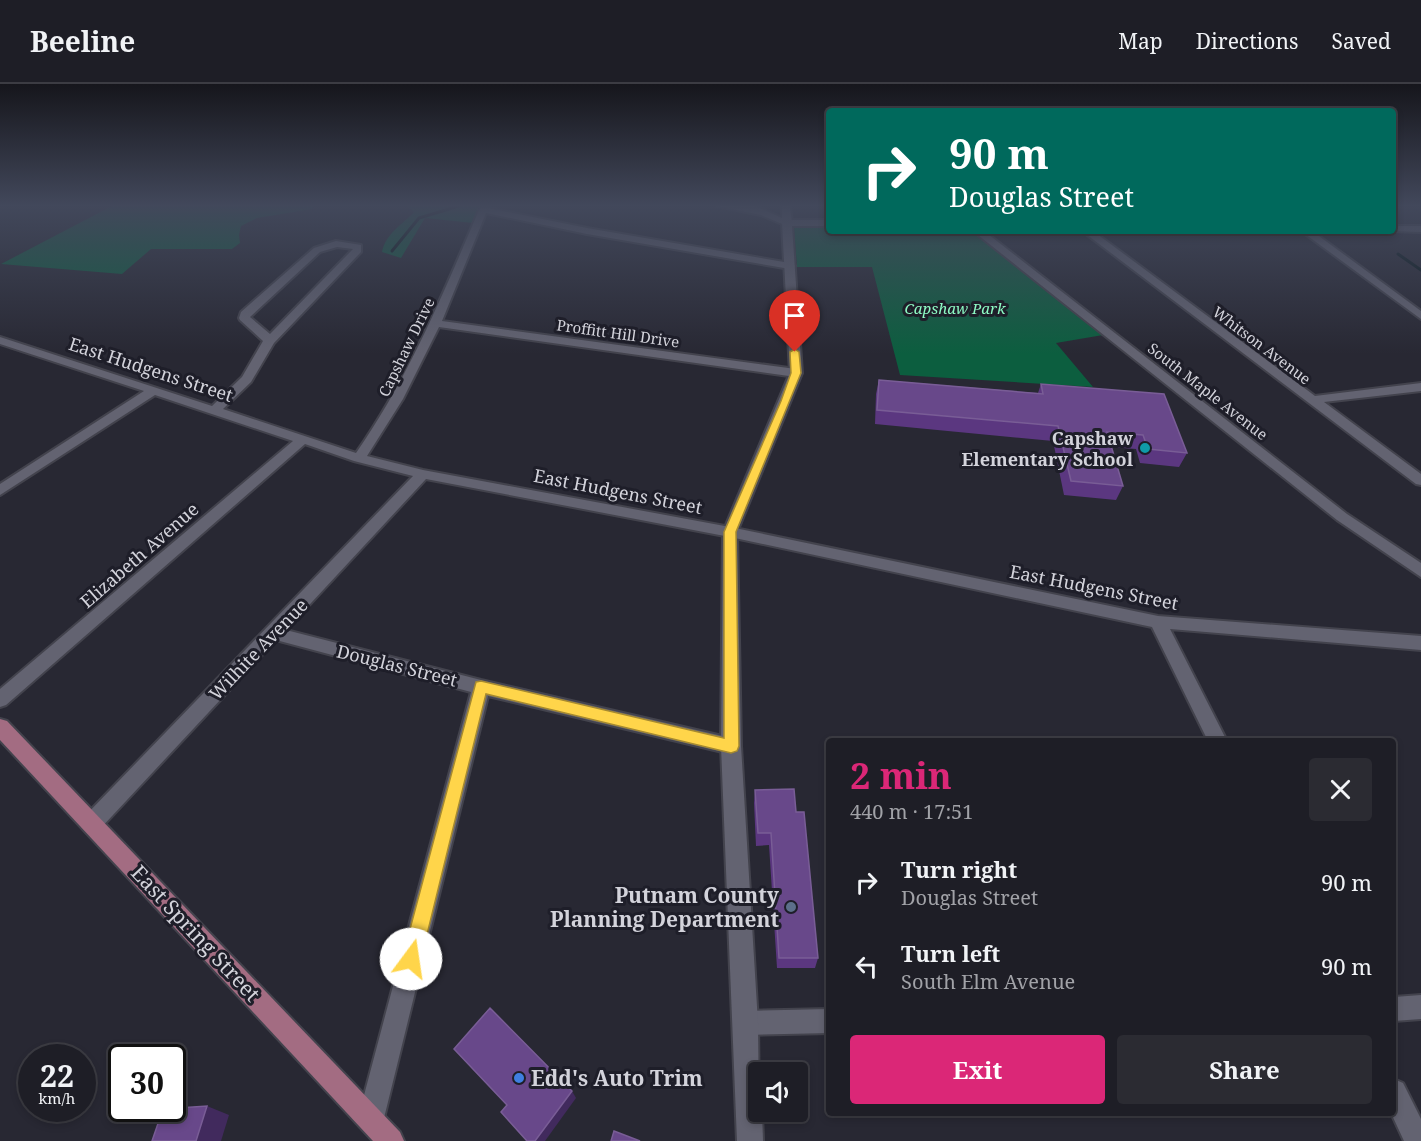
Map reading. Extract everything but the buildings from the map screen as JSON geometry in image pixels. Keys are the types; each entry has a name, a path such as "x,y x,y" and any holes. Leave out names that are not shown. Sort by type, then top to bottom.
{"main road":[{"name":"East Spring Street","path":"0,727 391,1141"}],"street":[{"path":"269,341 260,329 247,322 244,318 245,314 311,255"},
{"path":"214,411 247,379 269,341 353,255"},
{"name":"Capshaw Drive","path":"359,458 391,412 436,323 464,255"},
{"name":"Capshaw Drive","path":"728,255 790,266"},
{"path":"750,1141 731,746 730,532 796,373 789,255"},
{"name":"South Maple Avenue","path":"1009,255 1342,517 1421,571"},
{"name":"Whitson Avenue","path":"1119,255 1421,481"},
{"path":"1338,255 1421,316"},
{"name":"Proffitt Hill Drive","path":"436,323 796,373"},
{"name":"East Hudgens Street","path":"0,340 152,392 359,458 423,474 730,532 1158,622 1421,642"},
{"path":"1311,400 1421,387"},
{"path":"0,490 152,392"},
{"name":"Elizabeth Avenue","path":"0,700 303,439"},
{"name":"Wilhite Avenue","path":"92,823 423,474"},
{"path":"1158,622 1216,738"},
{"name":"Douglas Street","path":"274,633 481,687 731,746"},
{"path":"371,1118 481,687"},
{"path":"1396,1009 1421,1007"},
{"path":"746,1023 826,1021"},
{"path":"1396,1096 1418,1141"}],"green space":[{"path":"18,255 144,255 122,274 1,264"},
{"name":"Capshaw Park","path":"796,255 1003,255 1103,335 1056,343 1093,387 900,375 872,267 797,267"}],"waterway":[{"path":"1400,255 1421,270"}],"place":[{"name":"Capshaw Elementary School","path":"1145,448"},
{"name":"Putnam County Planning Department","path":"791,907"},
{"name":"Edd's Auto Trim","path":"519,1078"}],"route":[{"path":"411,959 481,687 731,746 730,532 786,401 796,373 795,352"}]}
